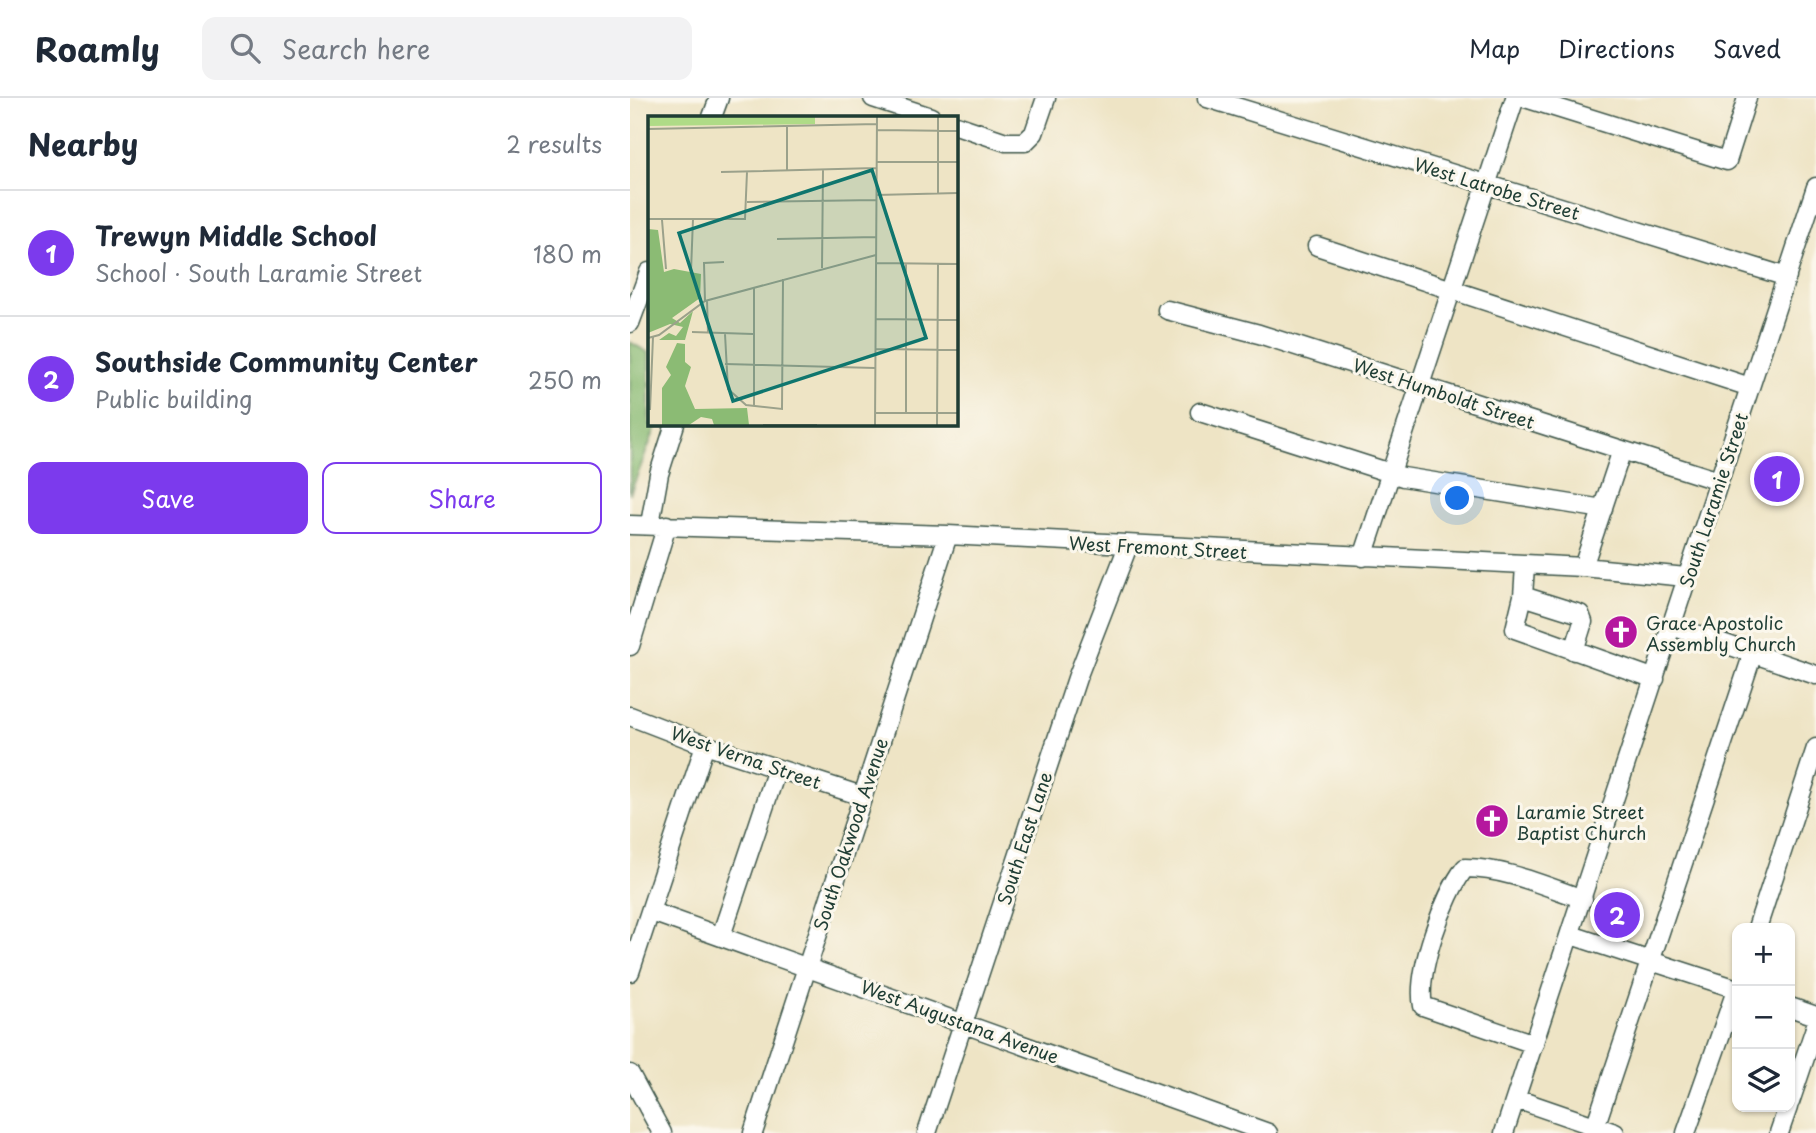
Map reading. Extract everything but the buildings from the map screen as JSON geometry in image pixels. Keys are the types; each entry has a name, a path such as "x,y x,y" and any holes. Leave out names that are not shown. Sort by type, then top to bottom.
{"street":[{"path":"712,116 719,98"},
{"path":"873,98 928,116"},
{"path":"957,125 1006,142 1025,142 1034,133 1046,98"},
{"name":"West Latrobe Street","path":"1207,98 1787,277"},
{"path":"1363,557 1516,98"},
{"path":"1525,98 1727,161 1747,98"},
{"name":"South Laramie Street","path":"1504,1133 1572,935 1686,578 1816,187"},
{"path":"1798,244 1816,248"},
{"path":"1317,246 1750,387"},
{"path":"630,323 648,275"},
{"name":"West Humboldt Street","path":"1167,310 1237,327 1719,481"},
{"path":"1200,412 1391,473 1603,509"},
{"path":"630,646 659,525 659,474 675,425"},
{"path":"1583,567 1622,450"},
{"name":"West Fremont Street","path":"630,525 948,536 1583,567 1686,578"},
{"name":"South Oakwood Avenue","path":"753,1133 948,536"},
{"name":"South East Lane","path":"927,1133 1077,678 1128,546"},
{"path":"1525,566 1523,596 1515,629 1655,679"},
{"path":"1523,596 1580,614 1583,622 1574,651"},
{"path":"1672,626 1816,675"},
{"path":"1594,1130 1753,653"},
{"name":"West Verna Street","path":"630,716 705,745 862,796"},
{"path":"630,972 705,745"},
{"path":"1759,923 1816,748"},
{"path":"721,936 777,769"},
{"path":"1534,1044 1423,1006 1425,970 1441,915 1455,880 1465,868 1494,871 1583,899"},
{"name":"West Augustana Avenue","path":"652,912 807,965 1268,1133"},
{"path":"1572,935 1732,987"},
{"path":"1686,1133 1732,1003"},
{"path":"1795,1009 1816,1016"},
{"path":"1795,1086 1816,1025"},
{"path":"630,1074 662,1133"},
{"path":"1516,1098 1594,1130 1615,1133"},
{"path":"1779,1133 1786,1112"}],"green space":[{"path":"630,342 648,352 648,425 657,425 630,494"}],"place":[{"name":"Trewyn Middle School","path":"1777,479"},
{"name":"Grace Apostolic Assembly Church","path":"1621,632"},
{"name":"Laramie Street Baptist Church","path":"1492,821"},
{"name":"Southside Community Center","path":"1617,915"}]}
